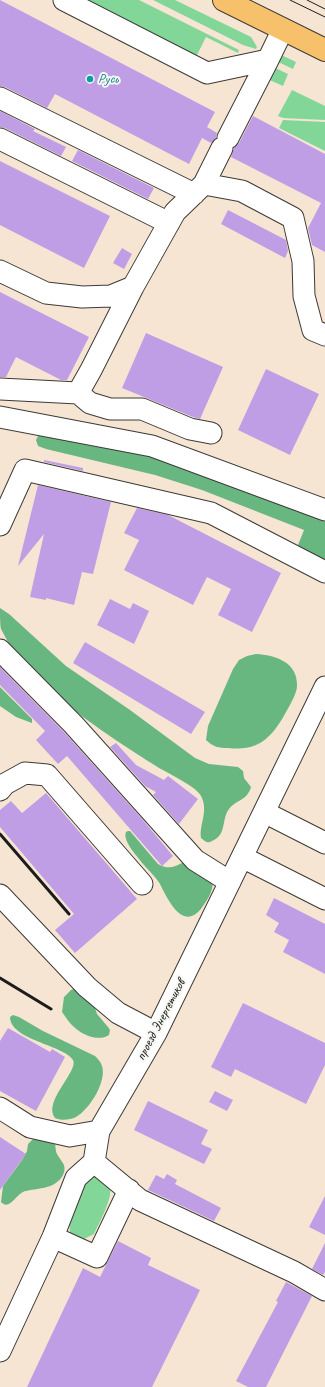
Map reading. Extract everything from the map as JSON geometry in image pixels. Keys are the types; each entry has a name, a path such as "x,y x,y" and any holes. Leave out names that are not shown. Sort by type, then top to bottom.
{"main road":[{"path":"224,0 325,50"}],"street":[{"path":"64,0 207,73 268,60"},
{"path":"78,393 169,223 176,212 199,189 225,143 283,29"},
{"path":"0,98 199,189 242,191 293,218 303,262 304,296 312,330 325,335"},
{"path":"0,139 169,223"},
{"path":"0,271 46,293 82,297 111,296 133,288"},
{"path":"0,390 78,393 90,403 110,409 142,409 190,429 211,433"},
{"path":"0,417 152,446 325,510"},
{"path":"0,525 24,470 211,513 325,572"},
{"path":"0,650 73,724 195,860 230,882"},
{"name":"проезд Энергетиков","path":"94,1162 99,1131 156,1033 325,688"},
{"path":"0,790 5,784 25,773 47,775 142,884"},
{"path":"264,812 325,843"},
{"path":"242,857 325,899"},
{"path":"0,895 87,988 118,1014 156,1033"},
{"path":"0,1109 30,1127 63,1135 70,1136 99,1131"},
{"path":"0,1351 5,1325 53,1237 76,1178 94,1162 140,1200 294,1272 325,1290"},
{"path":"53,1237 97,1257 129,1190"}],"green space":[{"path":"76,0 139,0 239,50 238,53 206,37 195,59"},
{"path":"153,0 175,0 251,37 257,47 256,49 243,45"},
{"path":"277,53 296,62 293,69 274,60"},
{"path":"269,65 288,74 283,86 263,77"},
{"path":"292,90 325,106 325,120 283,118 278,116"},
{"path":"283,120 325,122 325,151 279,128"},
{"path":"39,434 155,449 325,513 325,565 296,550 304,530 202,490 155,475 46,449 38,446 36,440"},
{"path":"0,608 9,614 66,666 130,710 195,758 209,764 238,767 243,771 244,778 251,787 247,795 229,809 222,831 217,838 210,842 206,842 201,838 204,807 201,796 198,792 119,742 83,717 49,689 15,654 1,629"},
{"path":"256,654 278,658 284,661 294,671 297,689 293,699 277,727 266,739 256,745 242,748 235,749 216,747 206,740 208,726 233,669 239,660"},
{"path":"0,687 32,719 32,723 16,717 0,706"},
{"path":"130,831 158,864 165,867 171,867 184,862 213,881 208,898 196,914 189,917 183,916 177,912 167,898 158,881 131,849 125,836 126,832"},
{"path":"76,988 94,1005 97,1014 110,1030 109,1035 100,1038 91,1037 77,1030 69,1022 62,1012 64,997 71,990"},
{"path":"13,1015 95,1056 100,1062 103,1072 100,1087 87,1108 76,1117 60,1120 55,1118 52,1111 53,1104 71,1071 73,1060 59,1050 28,1037 19,1031 12,1025 10,1017"},
{"path":"34,1138 54,1139 56,1152 64,1165 64,1173 57,1182 50,1186 25,1191 10,1204 4,1204 1,1202 3,1186 22,1160 27,1151 28,1144"},
{"path":"97,1176 109,1186 110,1196 94,1234 84,1239 70,1234 69,1217 81,1187 91,1177"}],"building":[{"name":"Русь","path":"0,0 215,112 207,127 217,133 216,138 211,143 202,138 189,164 55,94 47,108 5,87 0,86"},
{"path":"0,111 35,129 33,131 66,147 61,156 5,128 0,127"},
{"path":"253,116 325,154 325,252 312,245 308,228 321,203 231,157 234,148 239,143"},
{"path":"78,150 154,188 148,199 72,161"},
{"path":"0,161 110,216 84,268 0,225"},
{"path":"228,210 286,240 288,251 285,258 221,224"},
{"path":"122,248 132,254 124,269 113,263"},
{"path":"0,292 89,337 67,380 61,380 16,357 6,377 0,377"},
{"path":"146,333 223,367 200,419 122,388"},
{"path":"266,369 319,394 290,455 238,430"},
{"path":"44,460 83,468 83,471 44,462"},
{"path":"38,485 111,502 93,574 82,572 74,605 46,598 46,600 30,597 44,534 18,566"},
{"path":"137,508 168,515 281,573 252,632 218,615 231,589 207,577 193,605 124,570 139,540 124,533"},
{"path":"110,599 130,609 133,603 149,611 134,644 97,625"},
{"path":"85,642 205,712 191,734 73,663"},
{"path":"0,667 64,732 143,820 173,856 162,866 67,756 58,764 36,740 45,731 0,685"},
{"path":"116,743 136,765 164,780 168,776 198,799 179,824 153,795 156,792 145,786 110,747"},
{"path":"46,793 137,899 75,953 55,930 74,914 0,827 0,810 11,801 22,813"},
{"path":"274,898 325,924 325,974 283,952 289,940 274,932 279,923 266,915"},
{"path":"243,1003 325,1043 325,1065 306,1104 235,1069 231,1077 211,1067"},
{"path":"8,1028 50,1052 52,1049 65,1057 36,1111 0,1091 0,1041"},
{"path":"215,1091 233,1100 227,1111 209,1102"},
{"path":"148,1101 208,1130 201,1144 212,1149 204,1164 134,1130"},
{"path":"0,1137 26,1154 0,1190"},
{"path":"167,1174 177,1180 175,1184 221,1208 214,1221 148,1190 156,1175 164,1179"},
{"path":"325,1196 325,1235 309,1227"},
{"path":"118,1241 151,1258 148,1265 200,1290 152,1387 27,1387 83,1268 100,1277"},
{"path":"325,1243 325,1272 323,1275 312,1269"},
{"path":"286,1282 312,1296 266,1387 248,1387 236,1381 278,1302 276,1301"}],"tram line":[{"path":"290,0 325,17"},
{"path":"307,0 325,9"}],"railway":[{"path":"0,834 69,914"},
{"path":"0,978 51,1009"}],"place":[{"name":"Русь","path":"90,79"}]}
